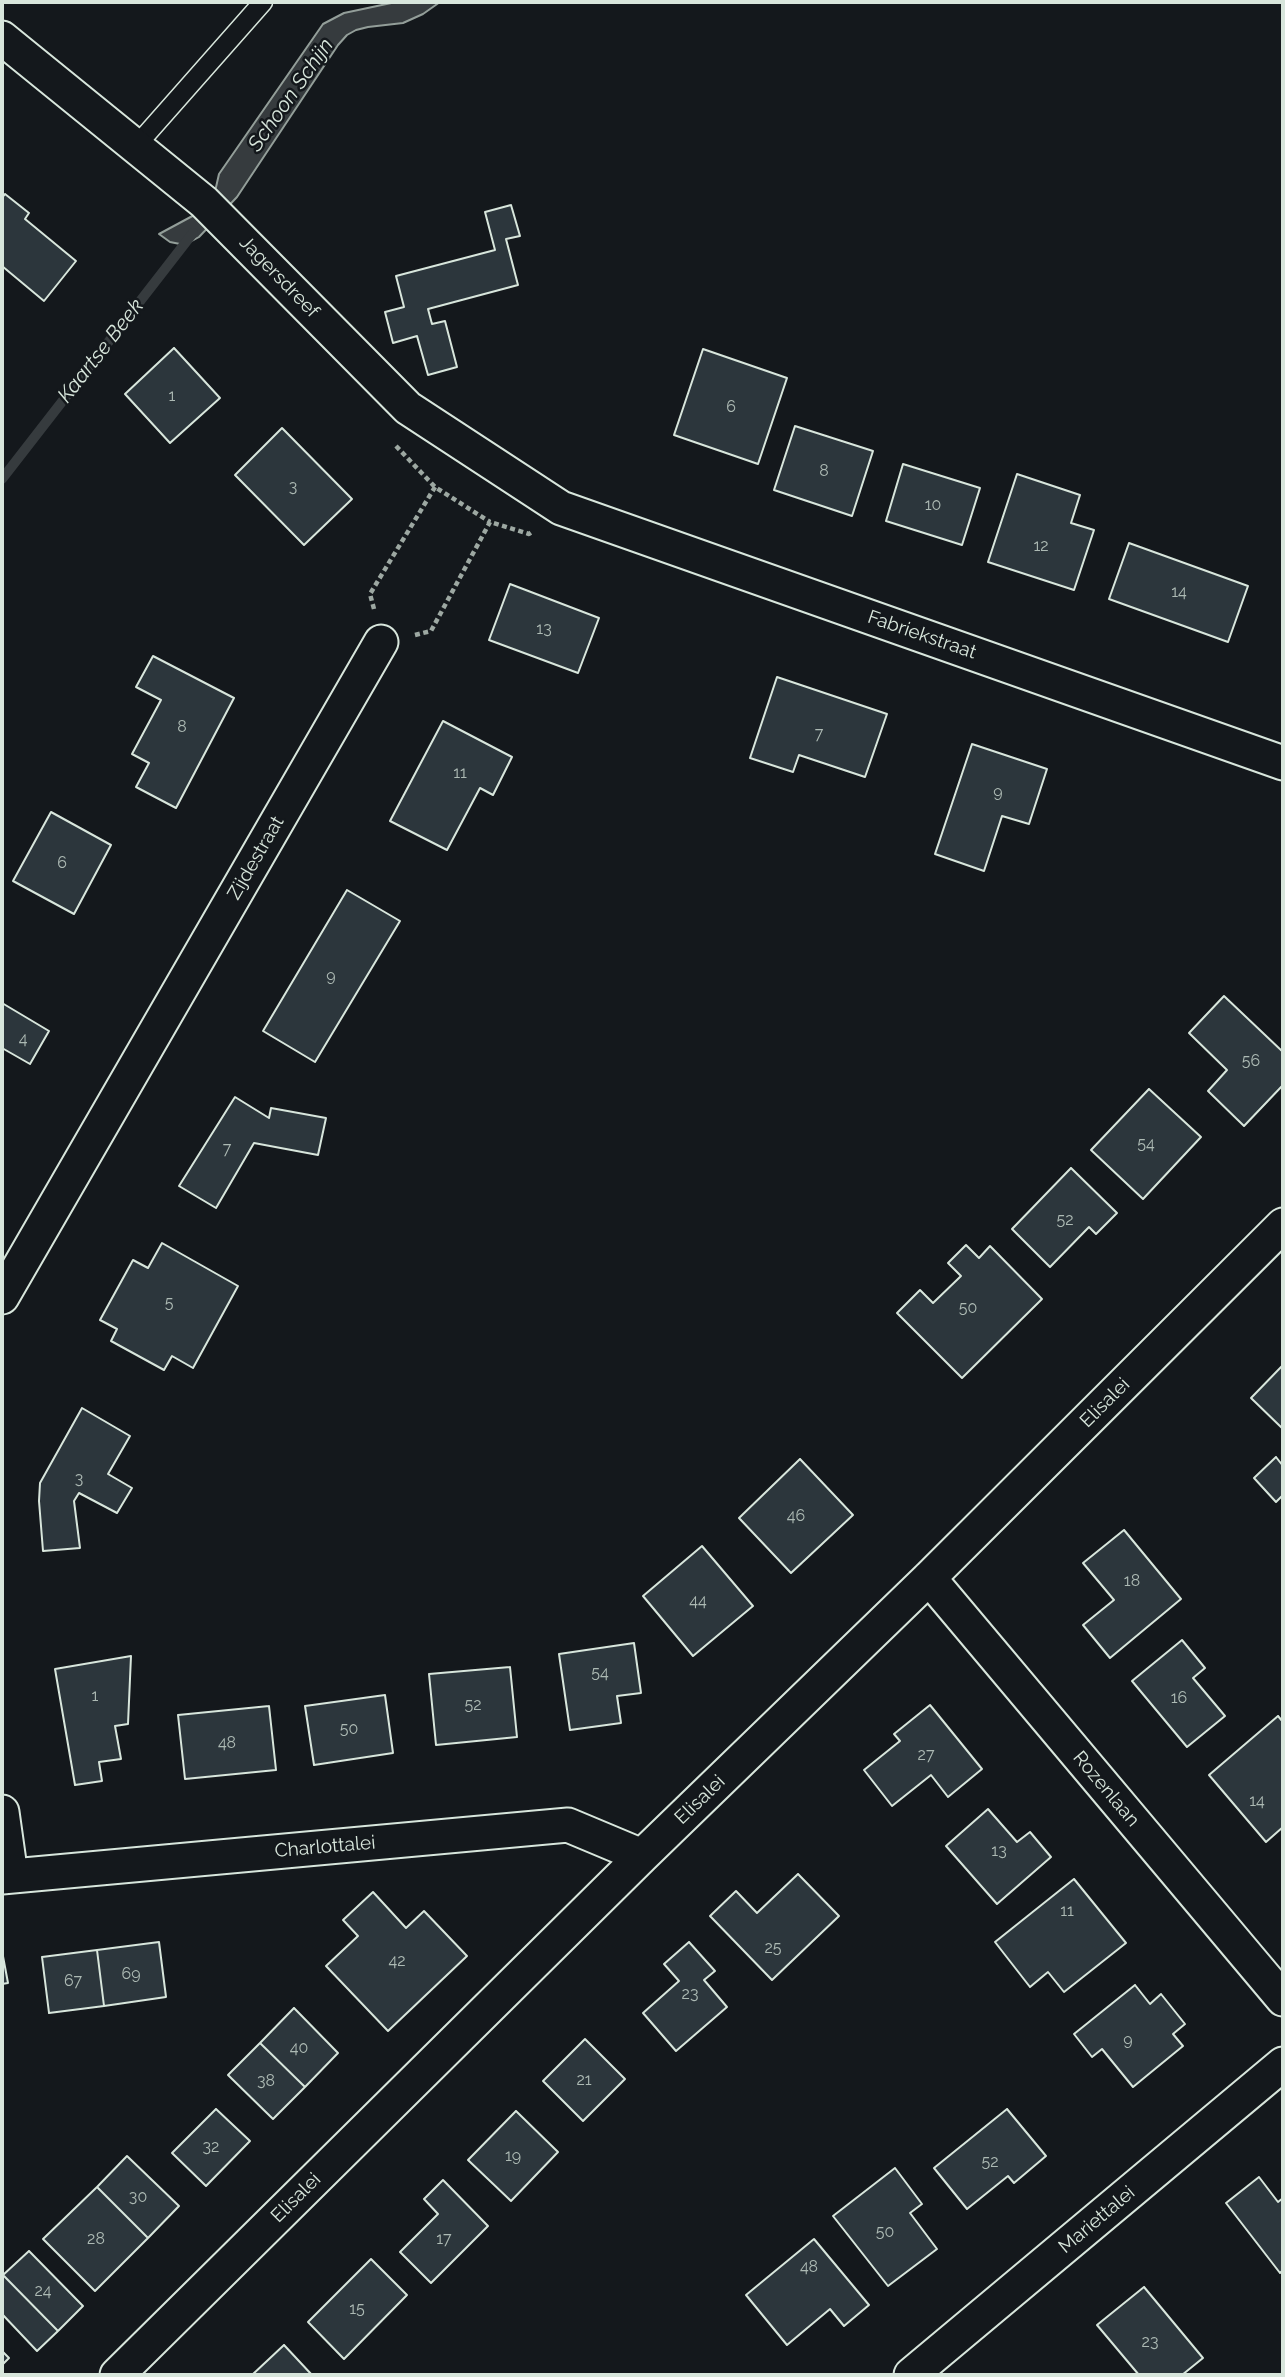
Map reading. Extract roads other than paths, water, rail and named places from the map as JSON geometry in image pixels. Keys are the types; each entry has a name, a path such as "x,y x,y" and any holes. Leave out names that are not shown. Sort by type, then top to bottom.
{"street":[{"name":"Jagersdreef","path":"2,38 212,210 408,408 561,508"},
{"name":"Fabriekstraat","path":"561,508 1283,763"},
{"name":"Zijdestraat","path":"2,1297 381,642"},
{"name":"Elisalei","path":"117,2375 642,1856 929,1578 1283,1225"},
{"name":"Rozenlaan","path":"929,1578 1283,1999"},
{"path":"2,1812 7,1876"},
{"name":"Charlottalei","path":"7,1876 568,1825 642,1856"},
{"name":"Mariettalei","path":"911,2375 1283,2064"}],"lane":[{"path":"136,146 263,2"}],"water":[{"name":"Schoon Schijn","path":"396,2 440,2 403,23 368,27 347,35 237,197 199,237 190,242 170,242 159,234 198,213 214,196 219,174 323,24 344,13"}],"waterway":[{"name":"Kaartse Beek","path":"2,479 193,233"}]}
